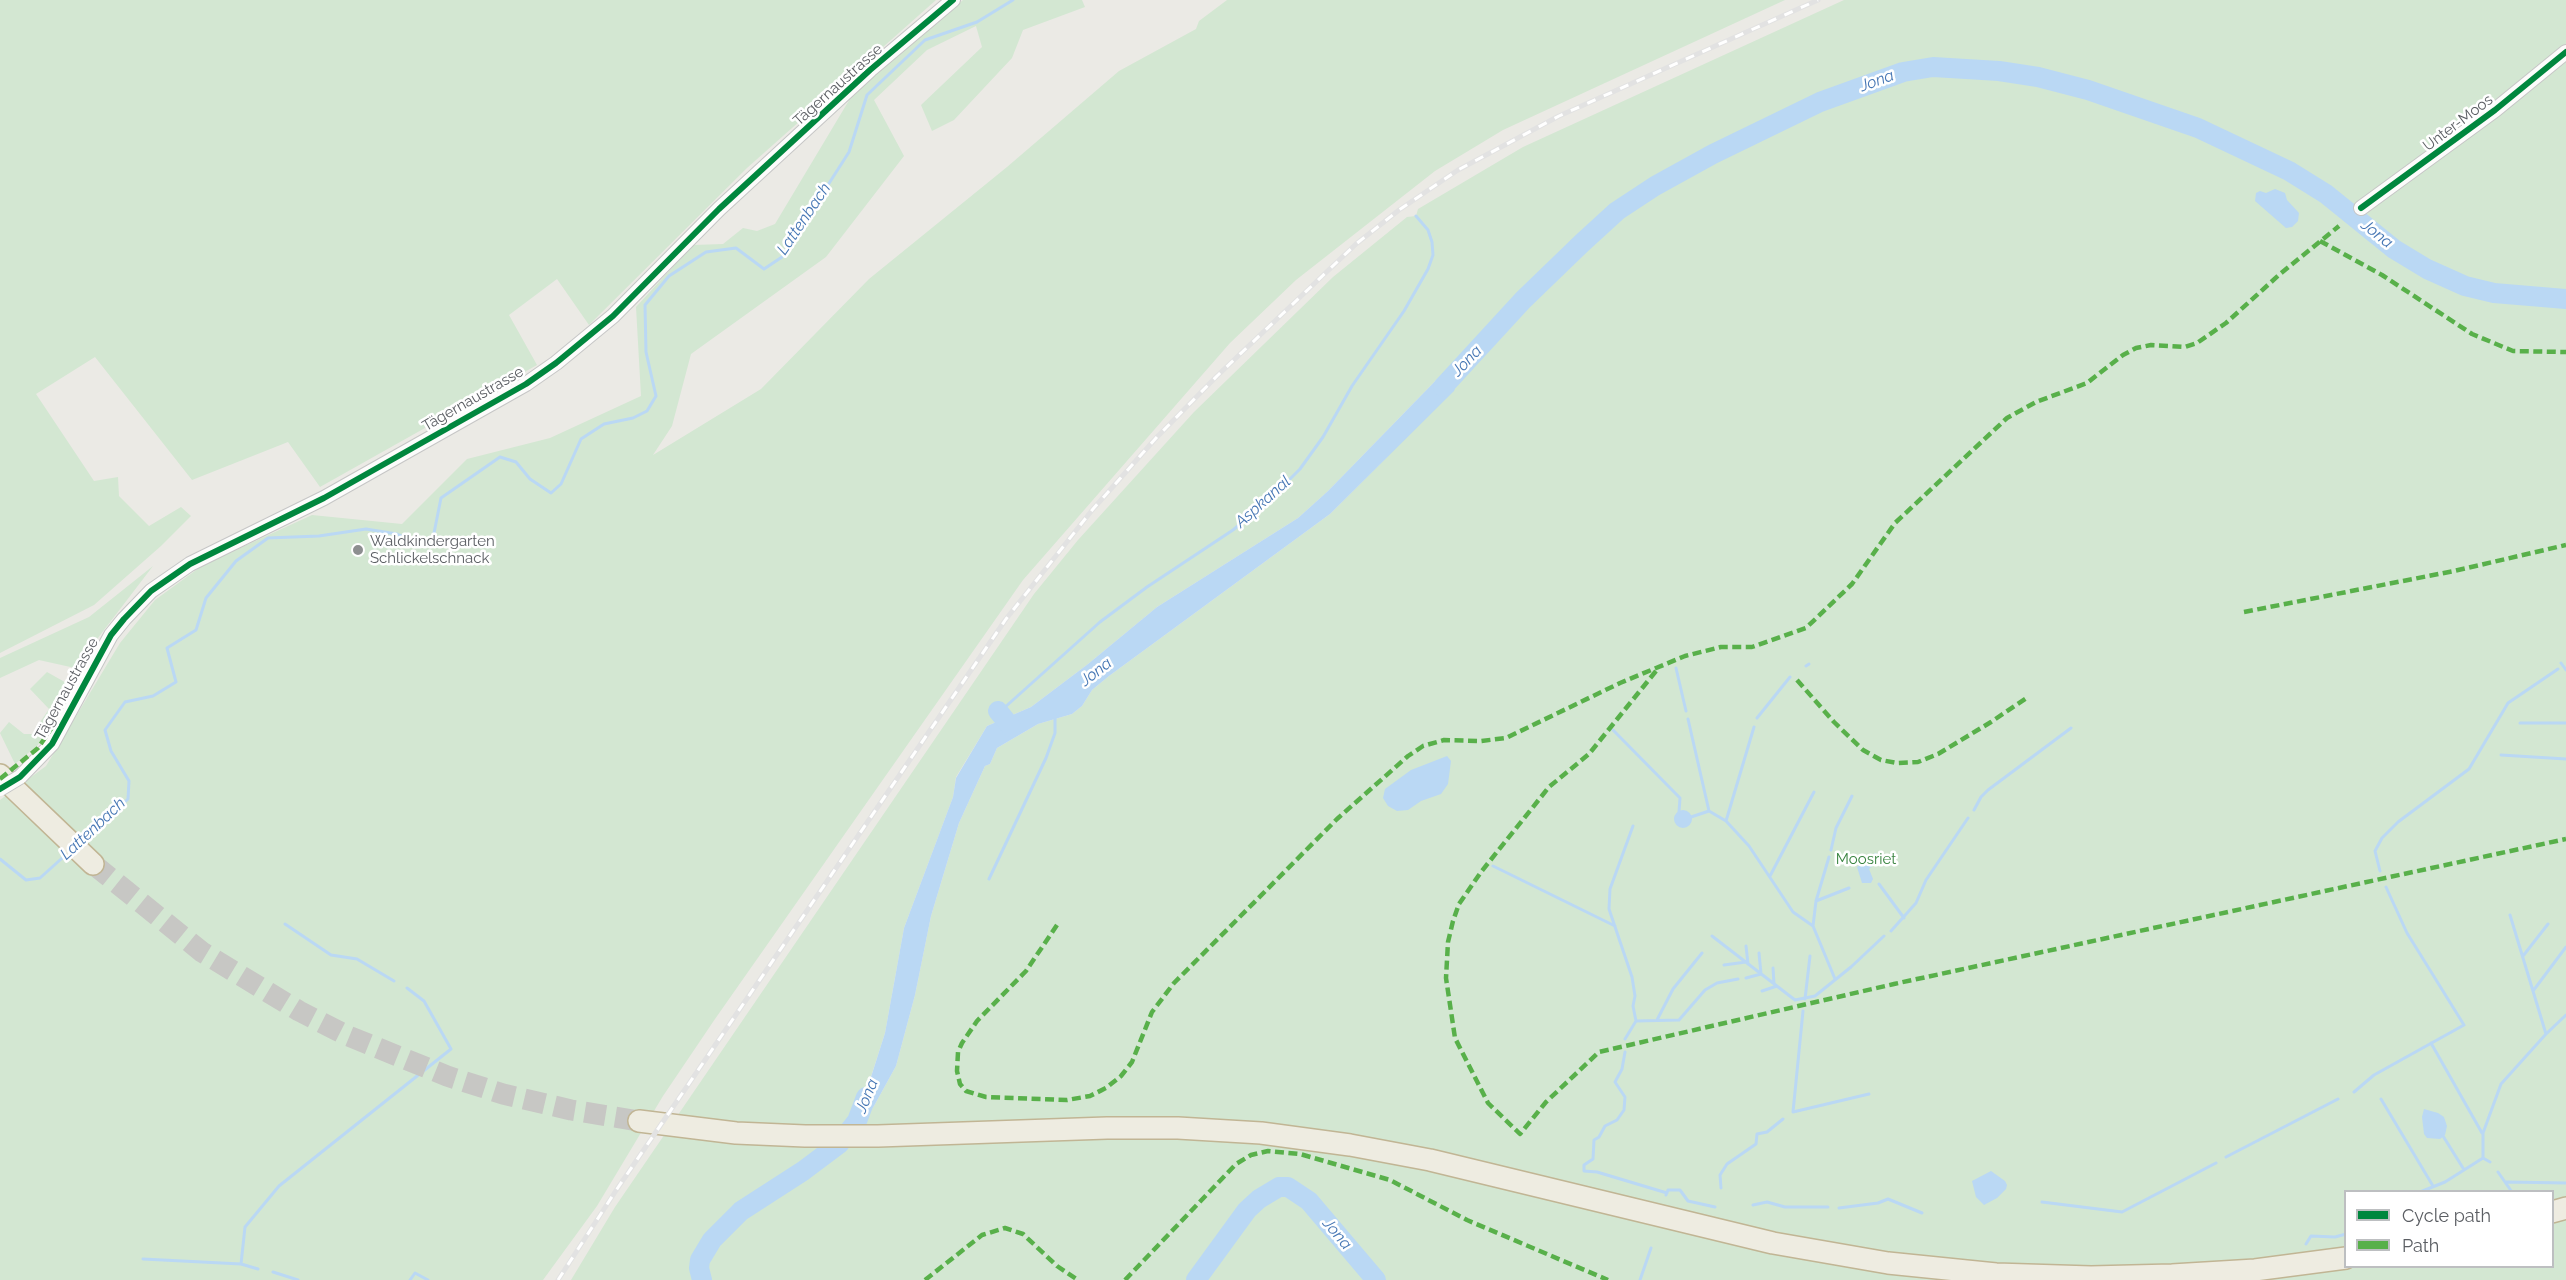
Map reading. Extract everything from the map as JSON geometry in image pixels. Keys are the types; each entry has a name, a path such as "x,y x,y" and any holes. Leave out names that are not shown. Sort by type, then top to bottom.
{"highway":[{"path":"10,776 80,853"},
{"path":"639,1121 736,1133 787,1136 878,1136 1154,1128 1232,1131 1302,1138 1460,1167 1773,1244 1888,1263 1974,1272 2044,1276 2172,1275 2255,1270 2344,1258"}],"street":[{"name":"Tägernaustrasse","path":"0,789 10,776 52,744 111,635 152,591 190,564 324,498 526,384 556,363 613,316 719,209 870,70 953,0"},
{"name":"Unter-Moos","path":"2361,208 2495,110 2566,52"}],"green space":[{"path":"0,0 936,0 747,168 589,325 557,279 509,315 537,365 320,487 288,442 192,480 95,357 36,394 94,481 118,477 119,496 149,526 181,507 191,516 161,546 94,605 0,653"},
{"path":"963,0 1082,0 1085,7 1023,30 1012,58 954,120 932,131 921,105 982,47 976,26 927,50 874,100 904,156 826,257 691,354 672,426 653,455 761,389 869,279 1007,167 1119,71 1196,29 1199,21 1227,0 1785,0 1503,130 1435,171 1296,280 1230,343 1023,580 715,1019 663,1096 597,1206 543,1280 0,1280 0,800 46,766 120,643 155,600 203,565 312,515 402,524 467,459 550,438 641,396 636,307 693,245 723,244 743,228 757,231 775,224 854,92"},
{"name":"Moosriet","path":"1844,0 2566,0 2566,1280 571,1280 615,1207 1034,594 1078,540 1194,412 1333,277 1407,217 1416,216 1418,209 1523,147","holes":["1443,373 1386,458 1330,514 1109,676 1092,690 1082,706 1072,714 1038,724 997,748 990,764 985,766 959,823 931,916 915,995 896,1066 874,1106 868,1114 857,1120 885,1033 904,928 953,797 956,777 987,726 1031,707 1157,607 1298,518 1328,491"]},
{"path":"153,566 75,668 39,660 0,678 0,658 89,617"},
{"path":"47,672 70,685 38,745 15,764 0,733 9,722 24,734 32,734 49,709 30,689"}],"water":[{"path":"2275,189 2285,193 2287,200 2299,213 2298,221 2292,227 2286,228 2255,201 2256,193 2260,191 2266,193"},
{"path":"1462,368 1454,391 1330,514 1109,676 1092,690 1082,706 1072,714 1038,724 997,748 990,764 985,766 959,823 931,916 915,995 896,1066 874,1106 868,1114 857,1121 885,1033 904,928 953,797 956,778 987,726 1031,707 1157,607 1298,518 1328,491 1443,373"},
{"path":"1447,756 1451,761 1448,784 1441,794 1421,801 1408,810 1397,811 1388,806 1383,798 1385,789 1411,770"},
{"path":"1683,810 1689,813 1692,819 1689,825 1683,828 1677,825 1674,819 1677,813"},
{"path":"1875,853 1881,855 1881,858 1869,869 1873,879 1871,883 1862,883 1857,867"},
{"path":"2424,1109 2444,1117 2447,1126 2445,1135 2440,1139 2427,1138 2424,1134 2422,1117"},
{"path":"1991,1171 2007,1185 1997,1198 1984,1205 1976,1197 1972,1181"}],"waterway":[{"name":"Lattenbach","path":"82,841 128,799 129,781 111,751 105,730 125,702 153,696 176,682 167,648 196,630 206,598 236,561 268,538 319,536 366,529 397,534 424,546 433,538 441,498 500,457 516,462 530,479 551,493 561,484 581,439 604,424 633,418 647,411 656,396 646,352 645,305 669,276 706,252 736,248 764,269 782,257 849,152 867,95 925,40 977,22 1013,0"},
{"name":"Jona","path":"1443,387 1523,300 1582,243 1617,211 1655,186 1713,154 1820,102 1903,72 1933,67 1999,71 2038,77 2088,90 2198,128 2289,171 2326,194 2394,249 2427,269 2465,286 2494,293 2566,299"},
{"name":"Aspkanal","path":"994,717 1100,622 1147,587 1233,530 1268,501 1300,469 1323,437 1352,386 1404,311 1428,269 1433,255 1432,242 1428,230 1416,216"},
{"path":"2561,663 2566,670"},
{"path":"1676,668 1686,711"},
{"path":"2380,871 2375,851 2382,838 2398,822 2469,769 2508,703 2558,669"},
{"path":"1757,718 1790,677"},
{"path":"998,711 1011,727"},
{"path":"989,879 1046,758 1055,733 1055,715"},
{"path":"1688,719 1709,811 1726,821 1749,846 1793,912 1813,926 1835,979"},
{"path":"2520,723 2566,723"},
{"path":"1726,821 1754,727"},
{"path":"1974,810 1988,790 2071,728"},
{"path":"1613,730 1680,798 1679,812"},
{"path":"2501,755 2566,759"},
{"path":"1770,876 1814,792"},
{"path":"1831,850 1836,828 1852,796"},
{"path":"1691,817 1709,811"},
{"path":"1891,931 1916,903 1926,880 1968,818"},
{"path":"1625,1039 1636,1021 1633,1006 1635,996 1632,977 1609,909 1610,889 1633,826"},
{"name":"Lattenbach","path":"0,859 26,880 40,878 70,851"},
{"path":"1813,926 1816,901 1829,857"},
{"path":"1493,866 1615,926"},
{"path":"1879,884 1904,918"},
{"path":"2354,1092 2374,1075 2464,1025 2407,933 2386,887"},
{"path":"1816,901 1849,888"},
{"path":"2510,915 2546,1034"},
{"path":"285,924 331,955 357,959 394,981"},
{"path":"2523,956 2548,924"},
{"path":"1712,936 1795,1000 1815,996 1884,936"},
{"path":"1746,946 1748,964"},
{"path":"2533,991 2566,947"},
{"path":"1657,1020 1673,989 1702,953"},
{"path":"1746,978 1761,974 1759,953"},
{"path":"1805,999 1810,956"},
{"path":"1724,965 1746,962"},
{"path":"1773,968 1774,984"},
{"path":"1636,1021 1679,1020 1705,990 1717,983 1738,979"},
{"path":"1762,991 1777,986"},
{"path":"241,1264 245,1227 279,1186 451,1049 424,1001 407,988"},
{"path":"1803,1011 1793,1112 1869,1094"},
{"path":"2483,1158 2483,1133 2501,1084 2566,1015"},
{"path":"2431,1043 2482,1133"},
{"path":"1625,1052 1622,1069 1615,1082 1625,1097 1624,1110 1617,1120 1605,1126 1599,1137 1594,1140 1593,1159 1584,1165 1584,1171 1597,1172 1667,1193"},
{"name":"Jona","path":"702,1280 700,1260 712,1240 741,1211 803,1171 839,1144 857,1121 866,1097"},
{"path":"2226,1157 2338,1099"},
{"path":"2381,1099 2433,1186"},
{"path":"1721,1188 1720,1175 1727,1164 1756,1144 1757,1134 1767,1132 1783,1119"},
{"path":"2443,1136 2463,1168"},
{"path":"2425,1190 2445,1182 2483,1158 2490,1162"},
{"path":"2042,1202 2122,1212 2216,1163"},
{"path":"2498,1172 2511,1190"},
{"path":"2507,1182 2566,1183"},
{"name":"Jona","path":"1196,1280 1247,1210 1259,1199 1279,1187 1288,1187 1309,1201 1376,1280"},
{"path":"1666,1195 1668,1190 1680,1190 1688,1201 1715,1207"},
{"path":"1839,1208 1878,1203 1888,1199 1922,1213"},
{"path":"1753,1205 1767,1202 1785,1207 1828,1207"},
{"path":"2306,1244 2311,1236 2335,1237 2344,1235"},
{"path":"1640,1280 1651,1248"},
{"path":"143,1259 241,1264 258,1269"},
{"path":"273,1272 298,1280"},
{"path":"410,1280 415,1273 428,1280"}],"tunnel":[{"path":"93,864 202,952 299,1011 346,1035 447,1076 503,1094 571,1110 639,1121"}],"railway":[{"path":"558,1280 617,1189 1006,619 1093,509 1157,437 1217,376 1356,244 1399,210 1458,170 1559,116 1818,0"}],"marked path":[{"path":"1057,925 1026,971 977,1021 962,1043 958,1052 957,1071 960,1084 966,1091 986,1097 1067,1100 1090,1096 1106,1088 1121,1076 1132,1062 1152,1012 1174,983 1337,819 1408,756 1423,746 1444,740 1481,741 1506,738 1620,683 1685,656 1721,647 1752,647 1806,628 1852,584 1895,523 2007,418 2036,402 2087,383 2123,355 2136,348 2151,345 2185,347 2197,343 2226,323 2280,274 2339,226"},
{"path":"2320,241 2382,275 2472,334 2513,351 2566,352"},
{"path":"2244,612 2454,571 2566,545"},
{"path":"1656,671 1589,754 1549,787 1481,872 1459,904 1453,921 1448,942 1446,978 1455,1038 1488,1103 1520,1134 1546,1102 1599,1052 1894,984 2566,839"},
{"path":"1797,680 1834,722 1863,750 1881,760 1897,763 1918,762 1938,754 2028,697"},
{"path":"0,779 38,748 53,726"},
{"path":"1125,1280 1236,1164 1251,1155 1268,1151 1300,1154 1390,1180 1467,1220 1608,1280"},
{"path":"925,1280 982,1235 1005,1228 1023,1234 1057,1266 1078,1280"}],"cycle path":[{"path":"0,789 20,777 52,744 111,635 151,591 190,564 324,498 526,384 556,363 613,316 719,209 870,70 953,0"},
{"path":"2361,208 2495,110 2566,52"}],"place":[{"name":"Waldkindergarten Schlickelschnack","path":"358,550"}]}
